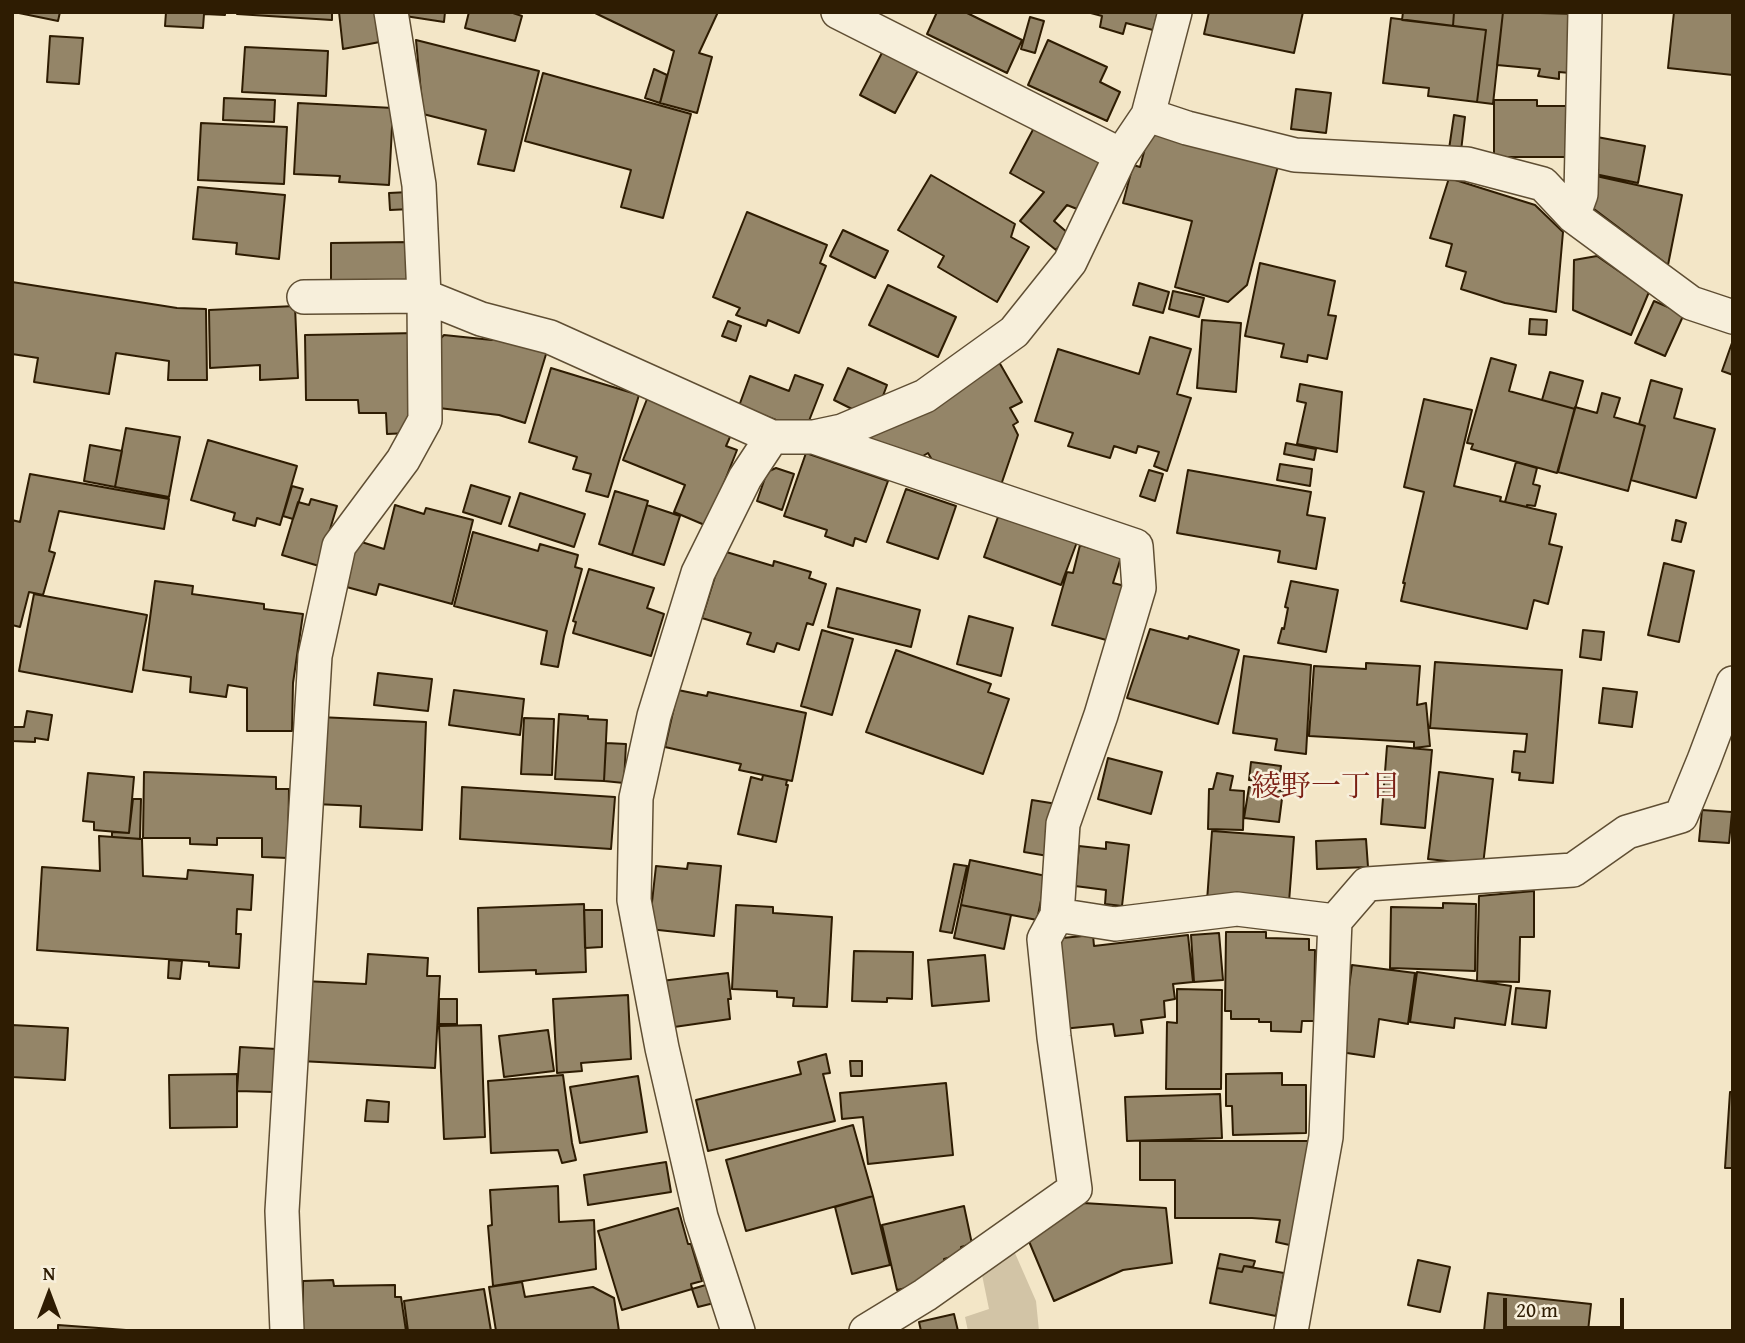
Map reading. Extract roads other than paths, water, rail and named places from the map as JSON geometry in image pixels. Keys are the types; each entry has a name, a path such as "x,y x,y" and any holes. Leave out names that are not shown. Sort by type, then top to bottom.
{"street":[{"path":"287,1331 282,1211 315,656 340,547 403,460 425,420 424,296 419,185 391,12"},
{"path":"838,12 1121,155"},
{"path":"304,297 424,296 481,319 550,337 772,437 814,437 842,431 925,396 1014,332 1070,262 1121,155 1148,115 1175,12"},
{"path":"1573,216 1581,194 1585,12"},
{"path":"1148,115 1187,128 1295,155 1467,164 1544,184 1573,216 1691,303 1733,317"},
{"path":"738,1331 701,1217 657,1021 634,900 635,798 654,716 698,573 745,478 772,437"},
{"path":"814,437 1136,546 1139,588 1101,715 1063,824 1057,915 1044,939 1054,1037 1075,1189 925,1295 866,1331"},
{"path":"1291,1331 1326,1137 1335,920 1367,884 1573,870 1627,832 1681,816 1733,683"},
{"path":"1057,915 1115,924 1237,909 1335,920"}],"district":[{"name":"綾野一丁目","path":"1326,788"}]}
